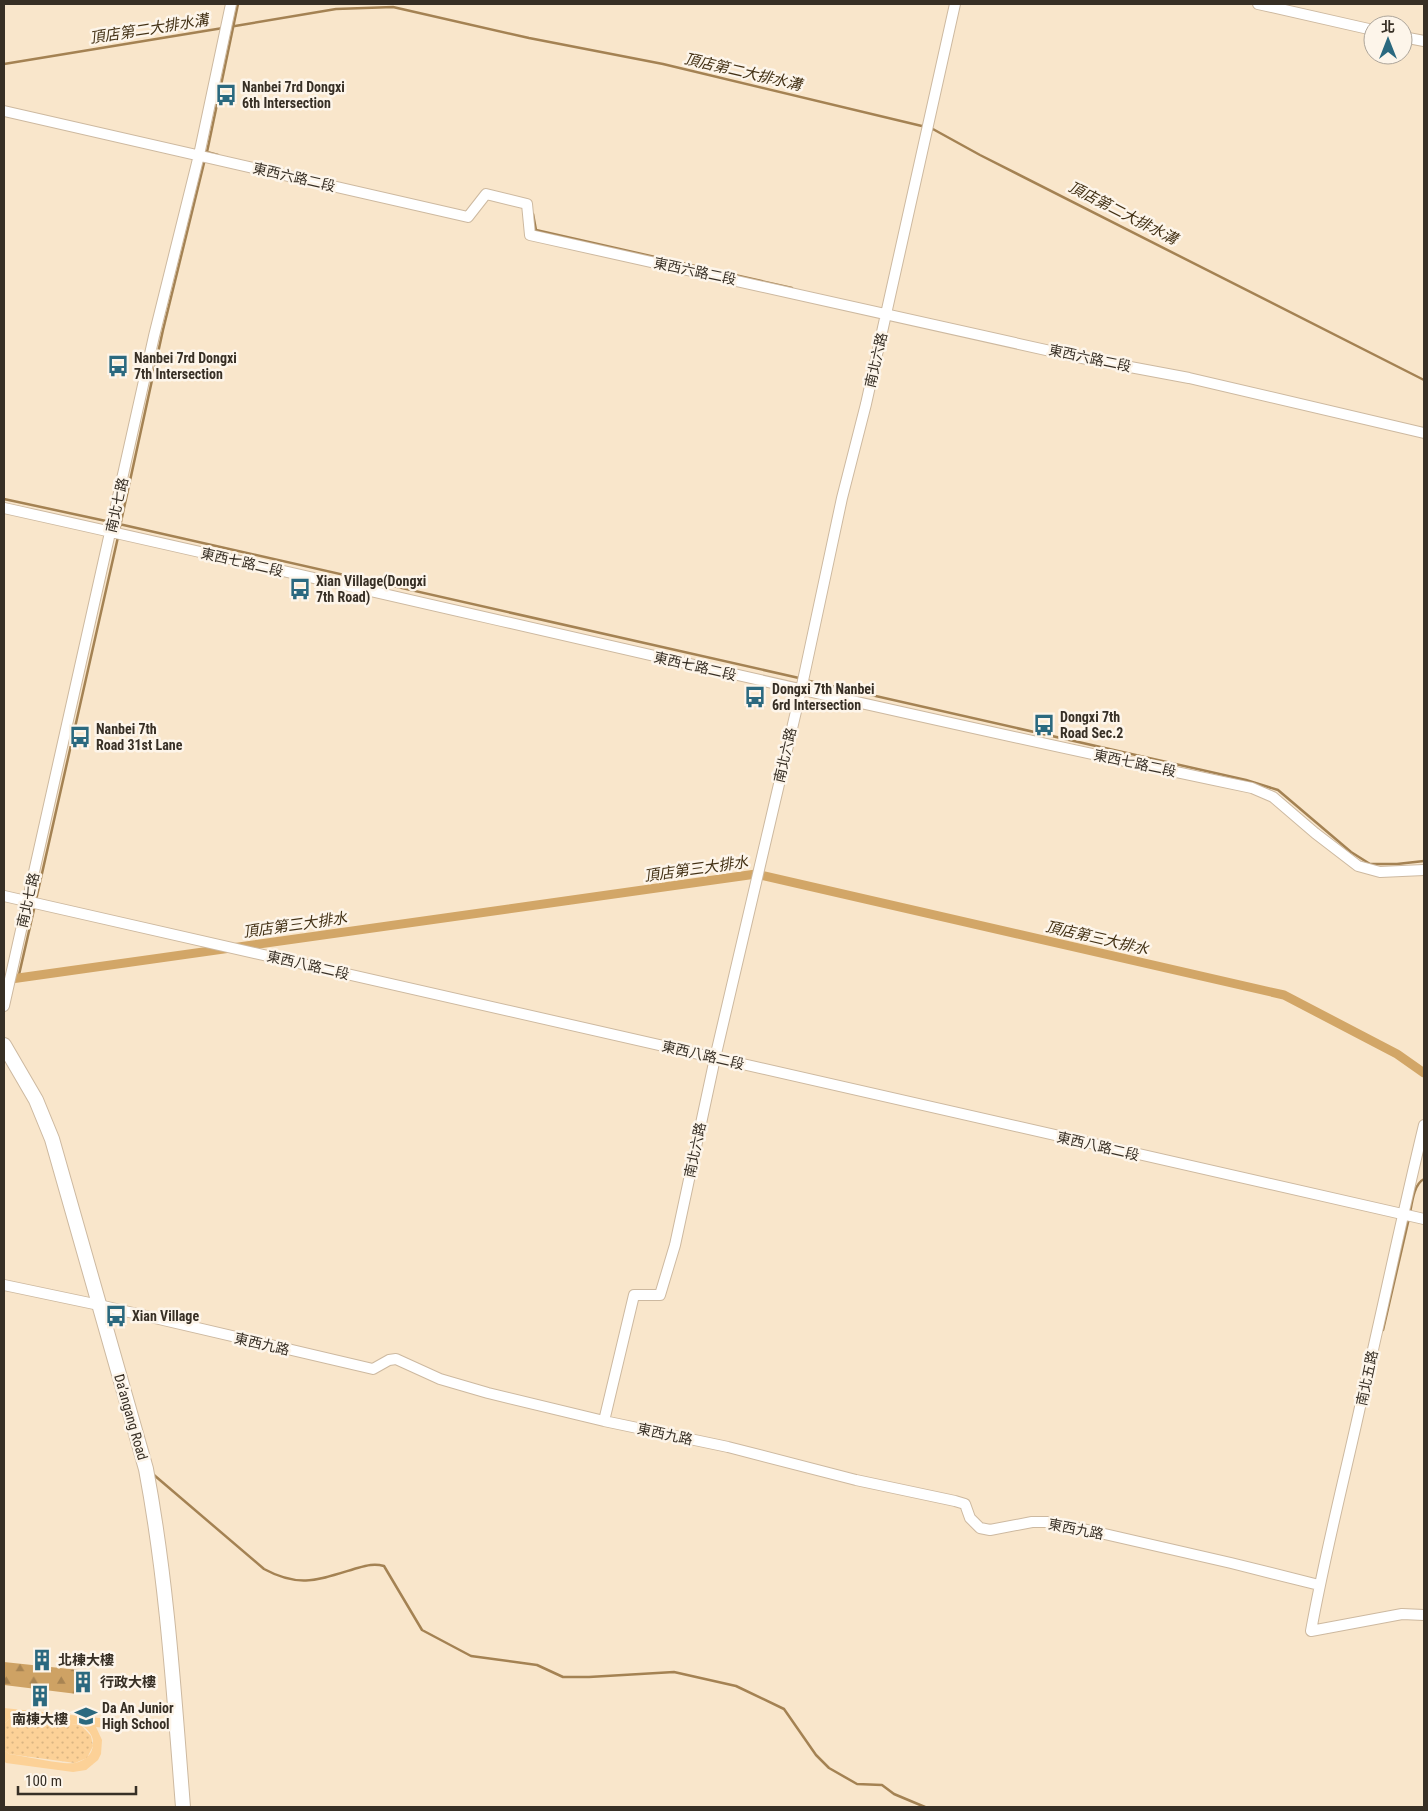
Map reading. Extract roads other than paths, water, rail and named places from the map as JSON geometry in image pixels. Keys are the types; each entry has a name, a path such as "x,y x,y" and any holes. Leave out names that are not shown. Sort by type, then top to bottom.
{"main road":[{"name":"Da’angang Road","path":"4,1046 36,1100 52,1139 146,1469 155,1514 172,1664 183,1807"}],"street":[{"name":"南北七路","path":"4,1006 154,336 199,155 231,4"},
{"name":"南北六路","path":"604,1421 634,1295 660,1295 675,1245 715,1058 800,690 840,506 886,314 955,4"},
{"path":"1258,4 1363,28"},
{"name":"東西六路二段","path":"4,111 468,217 486,194 527,204 530,235 1082,358 1189,378 1424,433"},
{"name":"東西七路二段","path":"4,508 800,690 1252,788 1273,798 1358,866 1380,872 1424,870"},
{"name":"東西八路二段","path":"4,896 1424,1219"},
{"name":"南北五路","path":"1424,1126 1402,1215 1319,1585 1311,1631 1402,1614 1424,1615"},
{"name":"東西九路","path":"4,1285 99,1305 373,1369 389,1360 396,1359 440,1379 488,1393 604,1421 728,1447 856,1480 955,1501 965,1504 970,1518 980,1528 990,1530 1032,1522 1052,1522 1319,1585"}],"waterway":[{"path":"207,152 238,4"},
{"name":"頂店第二大排水溝","path":"229,27 336,9 393,7 529,38 663,64 926,127"},
{"name":"頂店第二大排水溝","path":"4,64 223,28"},
{"name":"頂店第二大排水溝","path":"931,128 980,155 1424,380"},
{"path":"207,152 218,155"},
{"path":"119,531 163,330 205,159"},
{"path":"533,214 536,230 792,288"},
{"path":"4,499 106,521"},
{"path":"119,524 799,678"},
{"path":"36,900 118,537"},
{"path":"805,680 1246,780 1278,790 1351,852 1370,864 1424,861"},
{"name":"頂店第三大排水","path":"4,980 756,874 1284,995 1397,1054 1424,1073"},
{"path":"18,979 35,905"},
{"path":"1410,1213 1416,1189 1424,1179"},
{"path":"1383,1330 1409,1218"},
{"path":"154,1475 264,1569 276,1575 288,1579 309,1580 369,1565 384,1566 422,1630 471,1656 537,1665 563,1677 674,1672 736,1686 784,1709 816,1755 829,1768 857,1784 882,1785 894,1794 925,1807"}],"place":[{"name":"Nanbei 7rd Dongxi 6th Intersection","path":"226,95"},
{"name":"Nanbei 7rd Dongxi 7th Intersection","path":"118,366"},
{"name":"Xian Village(Dongxi 7th Road)","path":"300,589"},
{"name":"Dongxi 7th Nanbei 6rd Intersection","path":"755,697"},
{"name":"Dongxi 7th Road Sec.2","path":"1044,725"},
{"name":"Nanbei 7th Road 31st Lane","path":"80,737"},
{"name":"Xian Village","path":"116,1316"},
{"name":"北棟大樓","path":"42,1660"},
{"name":"行政大樓","path":"83,1682"},
{"name":"南棟大樓","path":"40,1696"},
{"name":"Da An Junior High School","path":"86,1716"}]}
